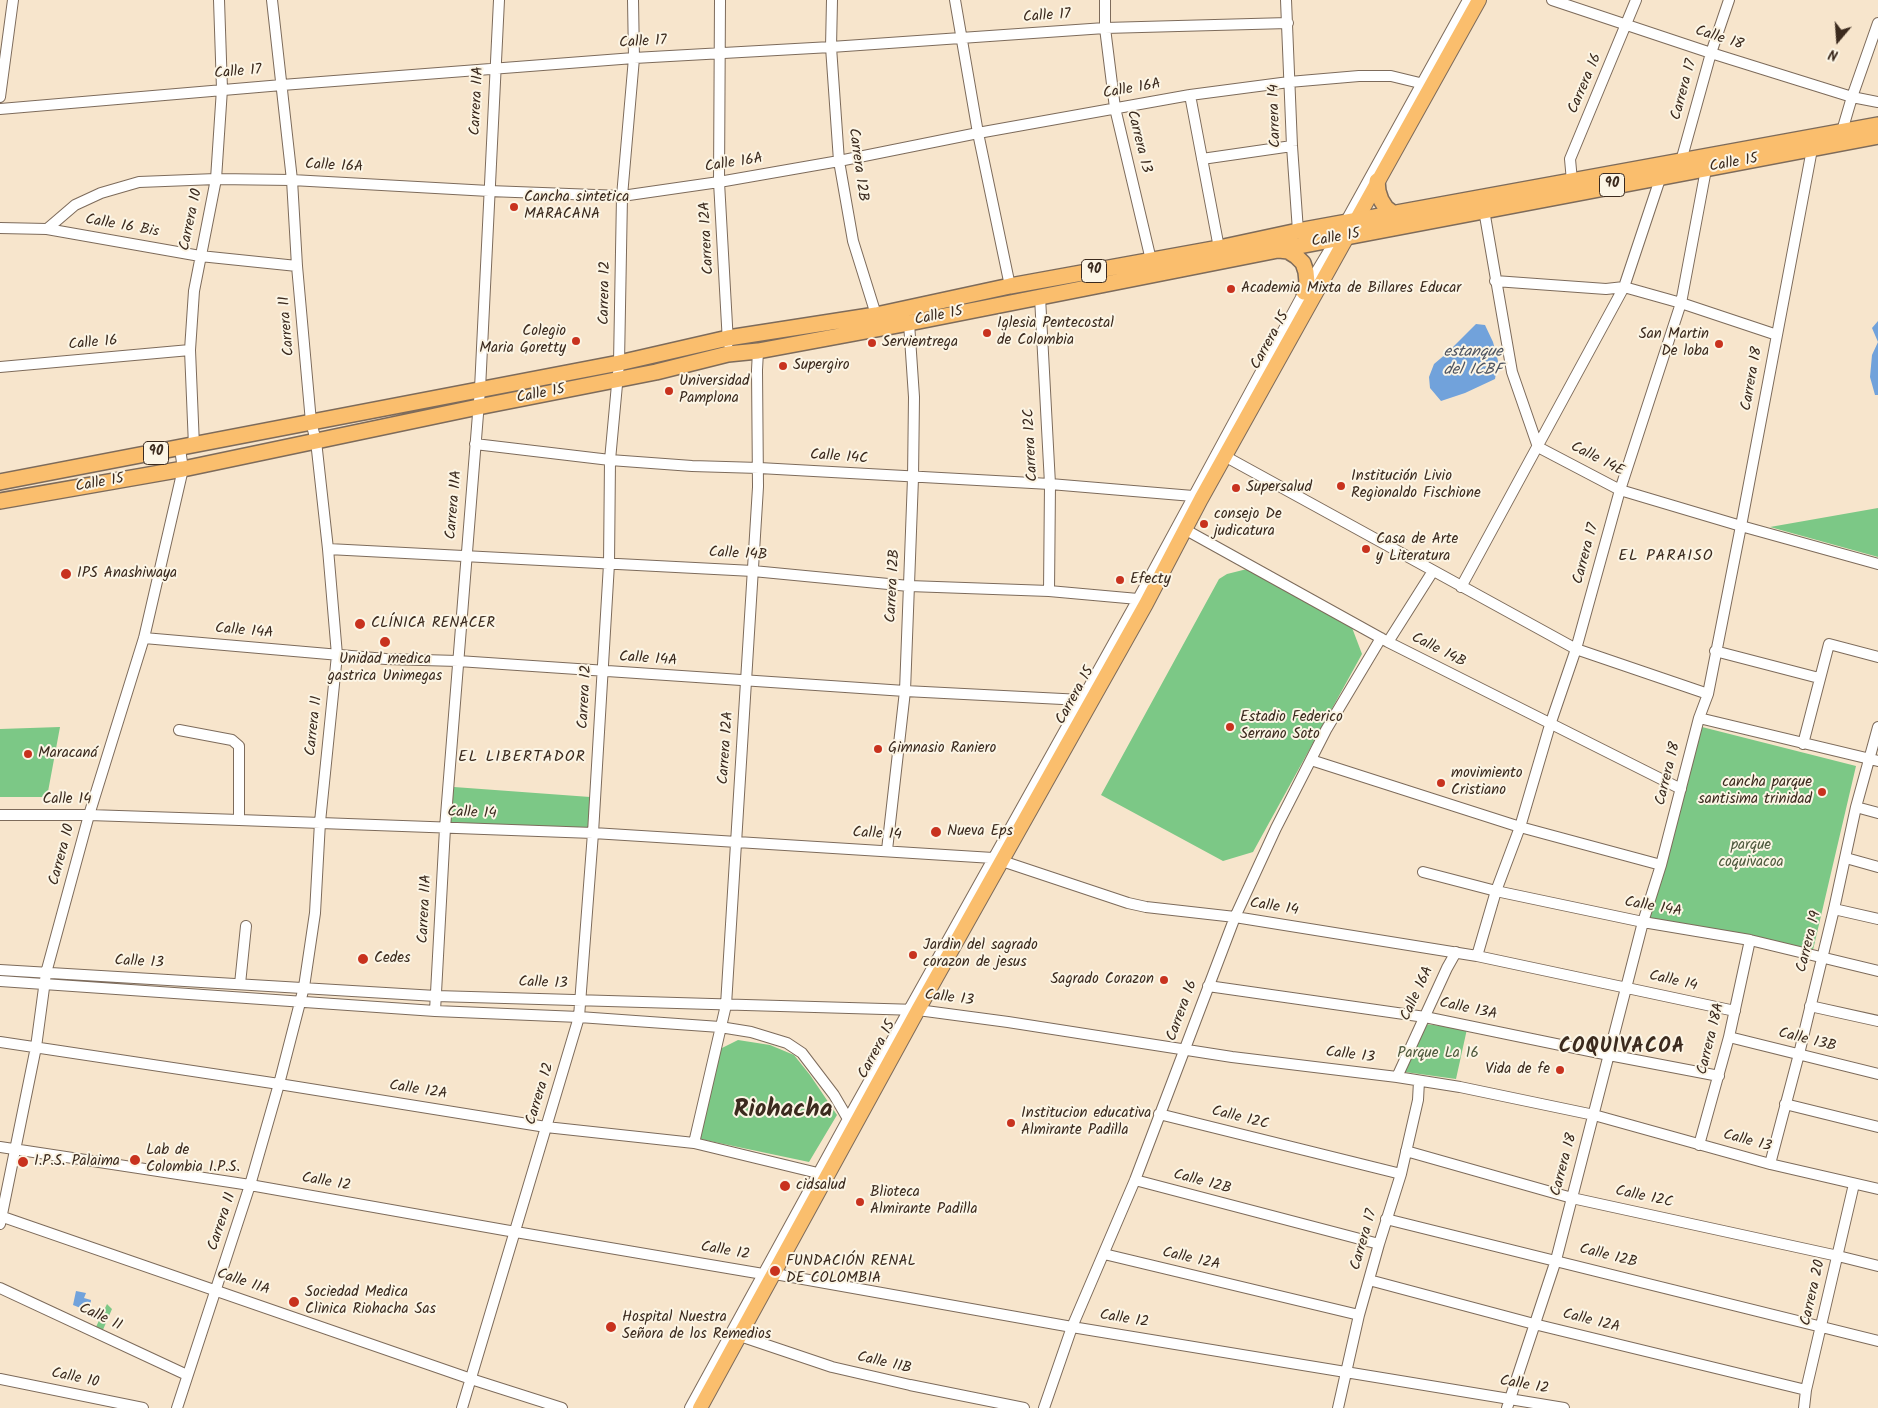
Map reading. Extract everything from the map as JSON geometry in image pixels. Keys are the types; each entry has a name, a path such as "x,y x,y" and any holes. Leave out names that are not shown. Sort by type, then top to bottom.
{"highway":[{"name":"Calle 15","path":"1813,143 1842,131 1878,125"},
{"name":"Calle 15","path":"0,501 183,469 478,406 617,380 728,354 758,351 879,322 1010,286 1219,248 1298,231 1346,230 1484,210 1661,176 1707,162 1813,143 1878,136"},
{"name":"Calle 15","path":"0,482 619,362 728,338 879,322 909,324 1278,250 1394,214 1681,161 1707,162"},
{"path":"1378,181 1378,191 1381,200 1386,208 1394,214"},
{"path":"1278,250 1288,251 1303,263 1307,282 1304,292"}],"main road":[{"name":"Carrera 15","path":"700,1408 740,1336 769,1274 914,1010 1142,601 1186,530 1197,498 1346,230 1378,181 1426,84 1479,0"}],"street":[{"path":"0,97 14,0"},
{"name":"Carrera 10","path":"1,1219 36,1047 46,973 89,815 144,638 187,447 194,291 216,179 222,90 219,0"},
{"name":"Carrera 11","path":"177,1408 250,1185 304,987 315,913 320,822 337,655 316,441 311,422 297,266 292,180 272,0"},
{"name":"Carrera 11A","path":"435,1011 445,828 480,389 499,0"},
{"name":"Carrera 12","path":"462,1408 579,1017 593,833 609,564 610,460 619,362 622,196 634,58 633,0"},
{"name":"Carrera 12A","path":"720,0 719,182 728,354"},
{"name":"Carrera 12B","path":"832,0 831,47 839,162 853,241 879,322"},
{"path":"955,0 978,133 1010,286"},
{"name":"Carrera 13","path":"1105,0 1105,28 1115,108 1151,260"},
{"name":"Carrera 14","path":"1286,0 1292,146 1298,231"},
{"name":"Carrera 15","path":"1222,454 1304,292 1346,230 1426,84 1468,0"},
{"name":"Calle 18","path":"1552,0 1711,53 1852,97 1878,102"},
{"name":"Carrera 16","path":"1572,181 1570,159 1636,0"},
{"name":"Carrera 17","path":"1681,161 1711,53 1729,0"},
{"name":"Calle 17","path":"0,109 282,84 634,58 831,47 1105,28 1288,23"},
{"path":"1842,131 1878,23"},
{"name":"Calle 16A","path":"46,229 75,204 101,193 139,182 216,179 292,180 622,196 839,162 978,133 1190,95 1289,82 1359,76 1391,76 1426,84"},
{"path":"1190,95 1219,248"},
{"name":"Carrera 18","path":"1509,1403 1556,1260 1643,922 1661,866 1699,718 1708,694 1813,143"},
{"path":"1202,159 1292,146"},
{"name":"Carrera 17","path":"1478,956 1496,891 1520,827 1550,725 1576,649 1620,490 1681,303 1707,162"},
{"path":"1461,587 1624,287 1661,176"},
{"path":"1484,210 1512,372 1538,447"},
{"name":"Calle 16 Bis","path":"0,228 46,229 200,256 297,266"},
{"path":"1495,281 1606,289 1624,287 1681,303 1777,335"},
{"name":"Carrera 12C","path":"1040,297 1050,484 1049,591"},
{"name":"Carrera 12B","path":"887,850 905,691 914,478 914,397 909,324"},
{"name":"Calle 16","path":"0,367 190,350"},
{"name":"Carrera 12A","path":"694,1143 726,1004 759,468 758,351"},
{"name":"Calle 14C","path":"475,444 610,460 692,466 1050,484 1197,498"},
{"name":"Calle 14E","path":"1538,447 1620,490 1878,564"},
{"path":"1222,454 1576,649 1708,694"},
{"name":"Carrera 15","path":"1142,601 1197,498"},
{"name":"Calle 14B","path":"1186,530 1385,640 1550,725 1681,789"},
{"name":"Calle 14B","path":"328,549 753,570 909,586 1049,591 1142,601"},
{"name":"Carrera 16","path":"1044,1408 1072,1327 1135,1180 1235,917 1276,828 1326,730 1433,571"},
{"name":"Calle 14A","path":"144,638 386,659 458,661 603,672 1086,702"},
{"path":"1802,744 1829,644 1878,657"},
{"path":"1715,651 1819,678"},
{"path":"1699,718 1873,760"},
{"name":"Carrera 19","path":"1770,1164 1834,909 1856,807 1873,760 1878,727"},
{"path":"179,730 232,740 239,746 239,820"},
{"path":"1311,760 1520,827 1661,866"},
{"path":"1856,807 1878,813"},
{"name":"Calle 14","path":"0,815 89,815 320,822 593,833 887,850 998,859 1128,903 1146,907 1235,917 1456,952 1735,1012"},
{"path":"1846,858 1878,867"},
{"name":"Calle 14A","path":"1423,872 1496,891 1643,922 1750,940 1878,971"},
{"path":"1834,909 1878,919"},
{"path":"240,984 246,926"},
{"name":"Carrera 18A","path":"1699,1145 1729,1037 1750,940"},
{"name":"Calle 16A","path":"1397,1077 1456,952"},
{"name":"Calle 13","path":"0,970 436,996 914,1010 1008,1022 1232,1057 1397,1077 1460,1087 1594,1115 1770,1164 1878,1188"},
{"name":"Calle 13","path":"0,981 300,1003 579,1017 720,1027 787,1042 802,1053 834,1095 848,1120"},
{"name":"Calle 13A","path":"1208,986 1425,1017 1719,1076"},
{"path":"1810,1006 1878,1021"},
{"name":"Carrera 15","path":"824,1174 848,1120 914,1010"},
{"name":"Calle 13B","path":"1729,1037 1878,1074"},
{"name":"Calle 12A","path":"0,1042 546,1127 694,1143 824,1174"},
{"name":"Carrera 17","path":"1338,1408 1369,1280 1406,1151 1418,1100 1419,1081"},
{"path":"1785,1104 1878,1127"},
{"name":"Calle 12C","path":"1160,1114 1400,1174"},
{"name":"Calle 12","path":"0,1147 250,1185 1072,1327 1347,1371 1509,1403 1564,1408"},
{"name":"Calle 12C","path":"1406,1151 1572,1198 1878,1266"},
{"name":"Calle 12B","path":"1135,1180 1379,1244"},
{"name":"Carrera 20","path":"1804,1408 1806,1390 1854,1184"},
{"name":"Calle 12B","path":"1386,1218 1822,1325"},
{"name":"Calle 11A","path":"1,1219 217,1290 471,1379 562,1408"},
{"name":"Calle 12A","path":"1104,1254 1360,1316"},
{"path":"690,1408 769,1274"},
{"name":"Calle 12A","path":"1369,1280 1534,1324 1806,1390"},
{"name":"Calle 11","path":"0,1288 187,1376"},
{"path":"1822,1325 1878,1340"},
{"name":"Calle 11B","path":"740,1336 832,1367 1024,1408"},
{"name":"Calle 10","path":"0,1379 143,1408"}],"green space":[{"path":"1878,508 1878,557 1770,527"},
{"name":"Estadio Federico Serrano Soto","path":"1247,569 1351,625 1362,654 1253,852 1223,861 1101,795 1219,579 1227,574"},
{"name":"Maracaná","path":"60,727 47,797 0,797 0,729"},
{"name":"parque coquivacoa","path":"1702,727 1856,766 1813,950 1648,920"},
{"path":"454,787 590,797 589,829 448,822"},
{"name":"Parque La 16","path":"1425,1024 1467,1029 1456,1079 1405,1072"},
{"path":"738,1040 770,1045 794,1055 837,1115 809,1162 700,1139 720,1049"},
{"path":"107,1304 112,1309 102,1332 95,1329"}],"water":[{"path":"1878,321 1878,342 1872,328"},
{"name":"estanque del ICBF","path":"1476,324 1485,325 1493,342 1498,361 1495,379 1465,393 1441,401 1430,388 1429,377 1434,364"},
{"path":"1878,342 1878,395 1875,395 1870,377 1872,355"},
{"path":"76,1291 86,1293 84,1298 91,1300 90,1307 86,1305 83,1309 73,1305"}],"place":[{"name":"Cancha sintetica MARACANA","path":"514,207"},
{"name":"Academia Mixta de Billares Educar","path":"1231,289"},
{"name":"Iglesia Pentecostal de Colombia","path":"987,333"},
{"name":"Colegio Maria Goretty","path":"576,341"},
{"name":"Servientrega","path":"872,343"},
{"name":"San Martin De loba","path":"1719,344"},
{"name":"Supergiro","path":"783,366"},
{"name":"Universidad Pamplona","path":"669,391"},
{"name":"Institución Livio Regionaldo Fischione","path":"1341,486"},
{"name":"Supersalud","path":"1236,488"},
{"name":"consejo De judicatura","path":"1204,524"},
{"name":"Casa de Arte y Literatura","path":"1366,549"},
{"name":"IPS Anashiwaya","path":"66,574"},
{"name":"Efecty","path":"1120,580"},
{"name":"CLÍNICA RENACER","path":"360,624"},
{"name":"Unidad medica gastrica Unimegas","path":"385,642"},
{"name":"Estadio Federico Serrano Soto","path":"1230,727"},
{"name":"Gimnasio Raniero","path":"878,749"},
{"name":"Maracaná","path":"28,754"},
{"name":"movimiento Cristiano","path":"1441,783"},
{"name":"cancha parque santisima trinidad","path":"1822,792"},
{"name":"Nueva Eps","path":"936,832"},
{"name":"Jardin del sagrado corazon de jesus","path":"913,955"},
{"name":"Cedes","path":"363,959"},
{"name":"Sagrado Corazon","path":"1164,980"},
{"name":"Vida de fe","path":"1560,1070"},
{"name":"Institucion educativa Almirante Padilla","path":"1011,1123"},
{"name":"Lab de Colombia I.P.S.","path":"135,1160"},
{"name":"I.P.S. Palaima","path":"23,1162"},
{"name":"cidsalud","path":"785,1186"},
{"name":"Blioteca Almirante Padilla","path":"860,1202"},
{"name":"FUNDACIÓN RENAL DE COLOMBIA","path":"775,1271"},
{"name":"Sociedad Medica Clinica Riohacha Sas","path":"294,1302"},
{"name":"Hospital Nuestra Señora de los Remedios","path":"611,1327"}],"district":[{"name":"EL PARAISO","path":"1666,557"},
{"name":"EL LIBERTADOR","path":"522,758"},
{"name":"COQUIVACOA","path":"1622,1049"},
{"name":"Riohacha","path":"783,1112"}]}
